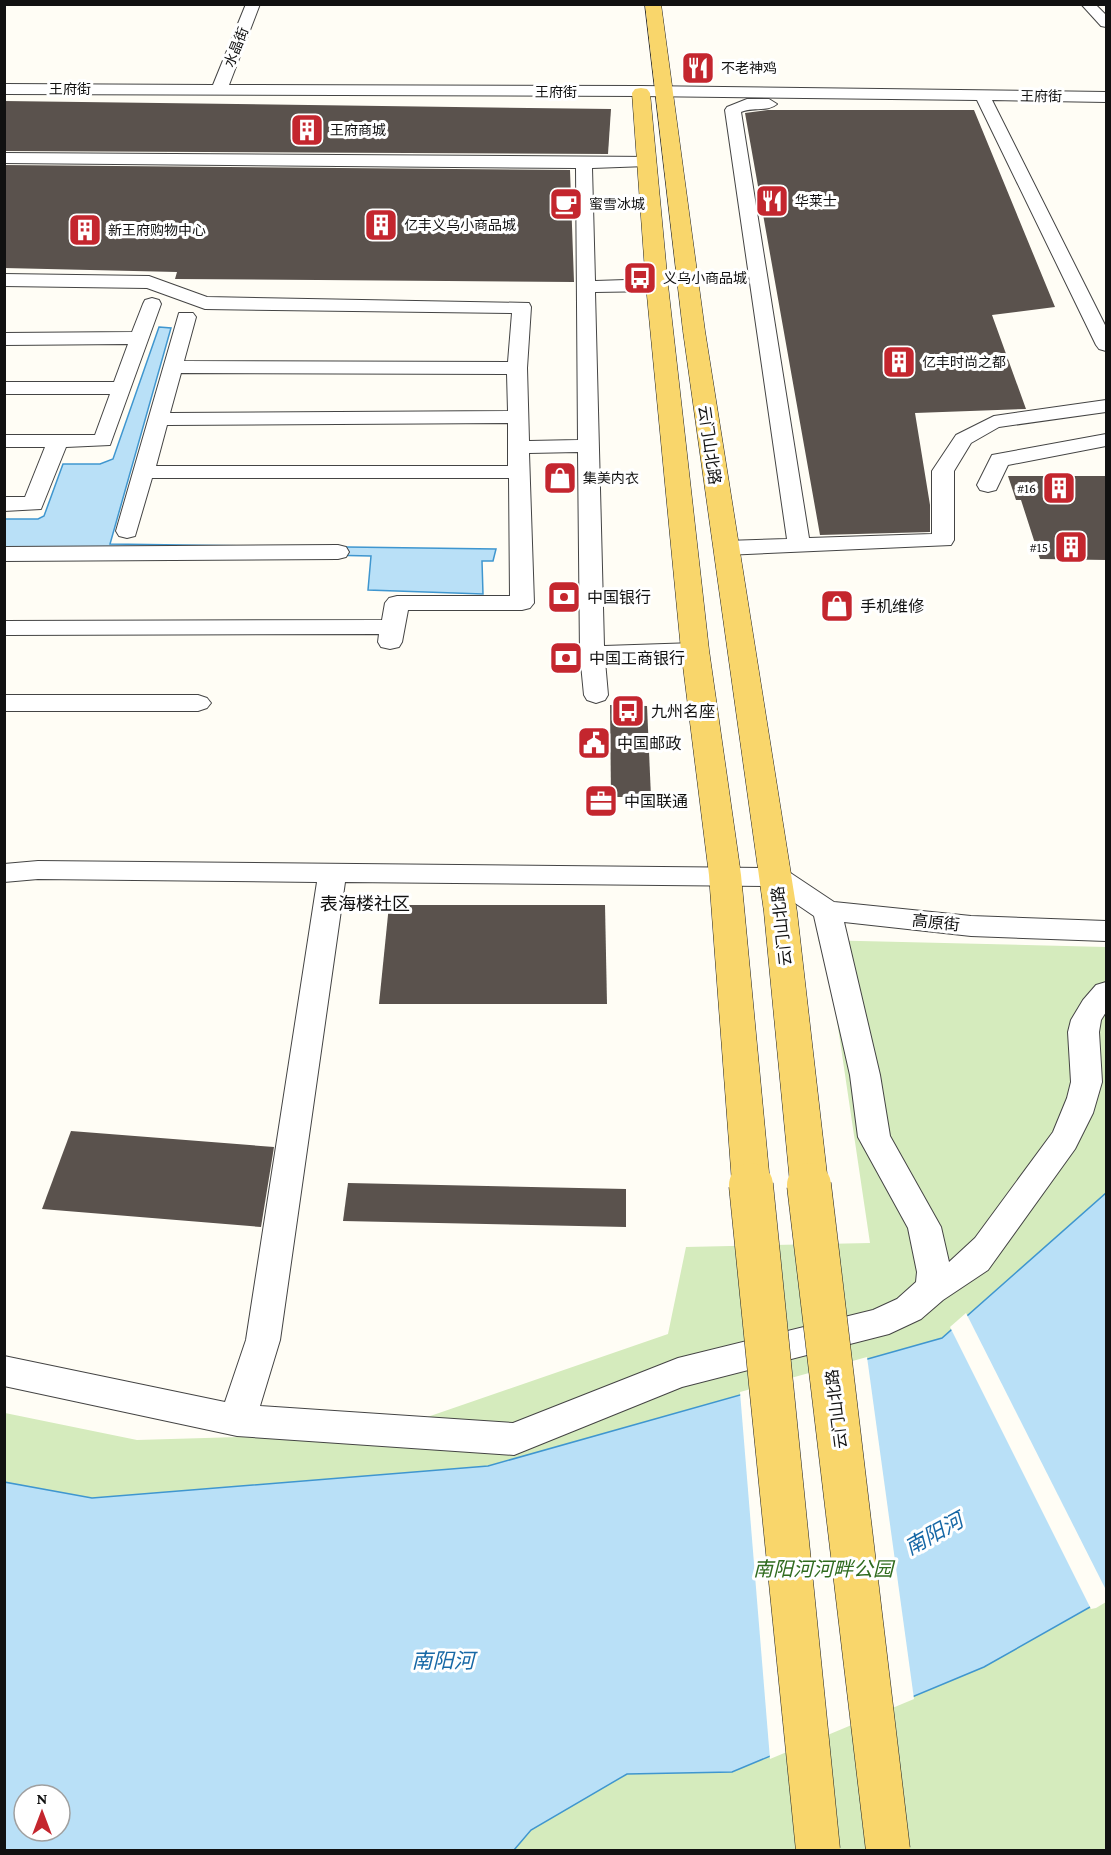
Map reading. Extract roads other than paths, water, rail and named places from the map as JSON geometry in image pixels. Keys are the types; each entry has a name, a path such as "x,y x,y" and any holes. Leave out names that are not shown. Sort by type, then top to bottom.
{"main road":[{"name":"云门山北路","path":"632,4 652,92 776,877 809,1183 888,1851"},
{"name":"云门山北路","path":"653,4 652,92 647,161 657,285 695,650 725,875 751,1183 818,1851"}],"street":[{"name":"水晶街","path":"219,90 253,4"},
{"path":"1088,4 1091,12 1103,18 1107,23"},
{"path":"1086,96 1082,84 1107,85"},
{"name":"王府街","path":"4,89 652,92 984,101 1107,97"},
{"path":"799,546 734,110 747,104 984,101 1107,345"},
{"path":"4,158 584,163 647,161"},
{"path":"584,163 592,654 596,695"},
{"path":"4,280 149,282 205,303 522,307 517,368 522,603 397,603 391,634 4,628"},
{"path":"587,287 657,285"},
{"path":"4,441 103,441 152,304"},
{"path":"128,531 186,317"},
{"path":"4,339 140,338"},
{"path":"173,366 517,368"},
{"path":"4,388 122,388"},
{"path":"725,548 943,540 943,471 963,439 994,422 1107,406"},
{"path":"159,419 517,417"},
{"path":"988,485 1000,460 1107,440"},
{"path":"4,504 33,504 58,441"},
{"path":"518,447 588,446"},
{"path":"145,472 519,472"},
{"path":"4,554 338,552"},
{"path":"592,654 695,650"},
{"path":"4,703 198,703"},
{"path":"4,873 50,870 776,877"},
{"path":"237,1420 263,1340 332,873"},
{"name":"高原街","path":"776,877 827,911 971,926 1107,931"},
{"path":"827,911 862,1064 874,1137 924,1227 934,1272 933,1289"},
{"path":"4,1371 237,1420 514,1439 678,1373 877,1324 906,1311 933,1289 954,1278 980,1256 1062,1145 1077,1114 1088,1077 1083,1051 1083,1024 1093,1006 1107,993"}],"water":[{"path":"159,327 171,328 110,544 496,549 493,561 482,561 483,594 368,590 371,556 5,548 5,519 38,519 44,516 63,464 100,464 113,459"},
{"name":"南阳河","path":"1106,1193 1106,1598 984,1667 732,1772 627,1774 531,1830 514,1850 5,1850 4,1482 92,1498 488,1466 942,1338"}],"place":[{"name":"不老神鸡","path":"698,68"},
{"name":"王府商城","path":"307,130"},
{"name":"华莱士","path":"772,201"},
{"name":"蜜雪冰城","path":"566,204"},
{"name":"亿丰义乌小商品城","path":"381,225"},
{"name":"新王府购物中心","path":"85,230"},
{"name":"义乌小商品城","path":"640,278"},
{"name":"亿丰时尚之都","path":"899,362"},
{"name":"集美内衣","path":"560,478"},
{"name":"#16","path":"1059,488"},
{"name":"#15","path":"1071,547"},
{"name":"中国银行","path":"564,597"},
{"name":"手机维修","path":"837,606"},
{"name":"中国工商银行","path":"566,658"},
{"name":"九州名座","path":"628,711"},
{"name":"中国邮政","path":"594,743"},
{"name":"中国联通","path":"601,801"}],"district":[{"name":"表海楼社区","path":"365,904"}],"park label":[{"name":"南阳河河畔公园","path":"823,1569"}]}
